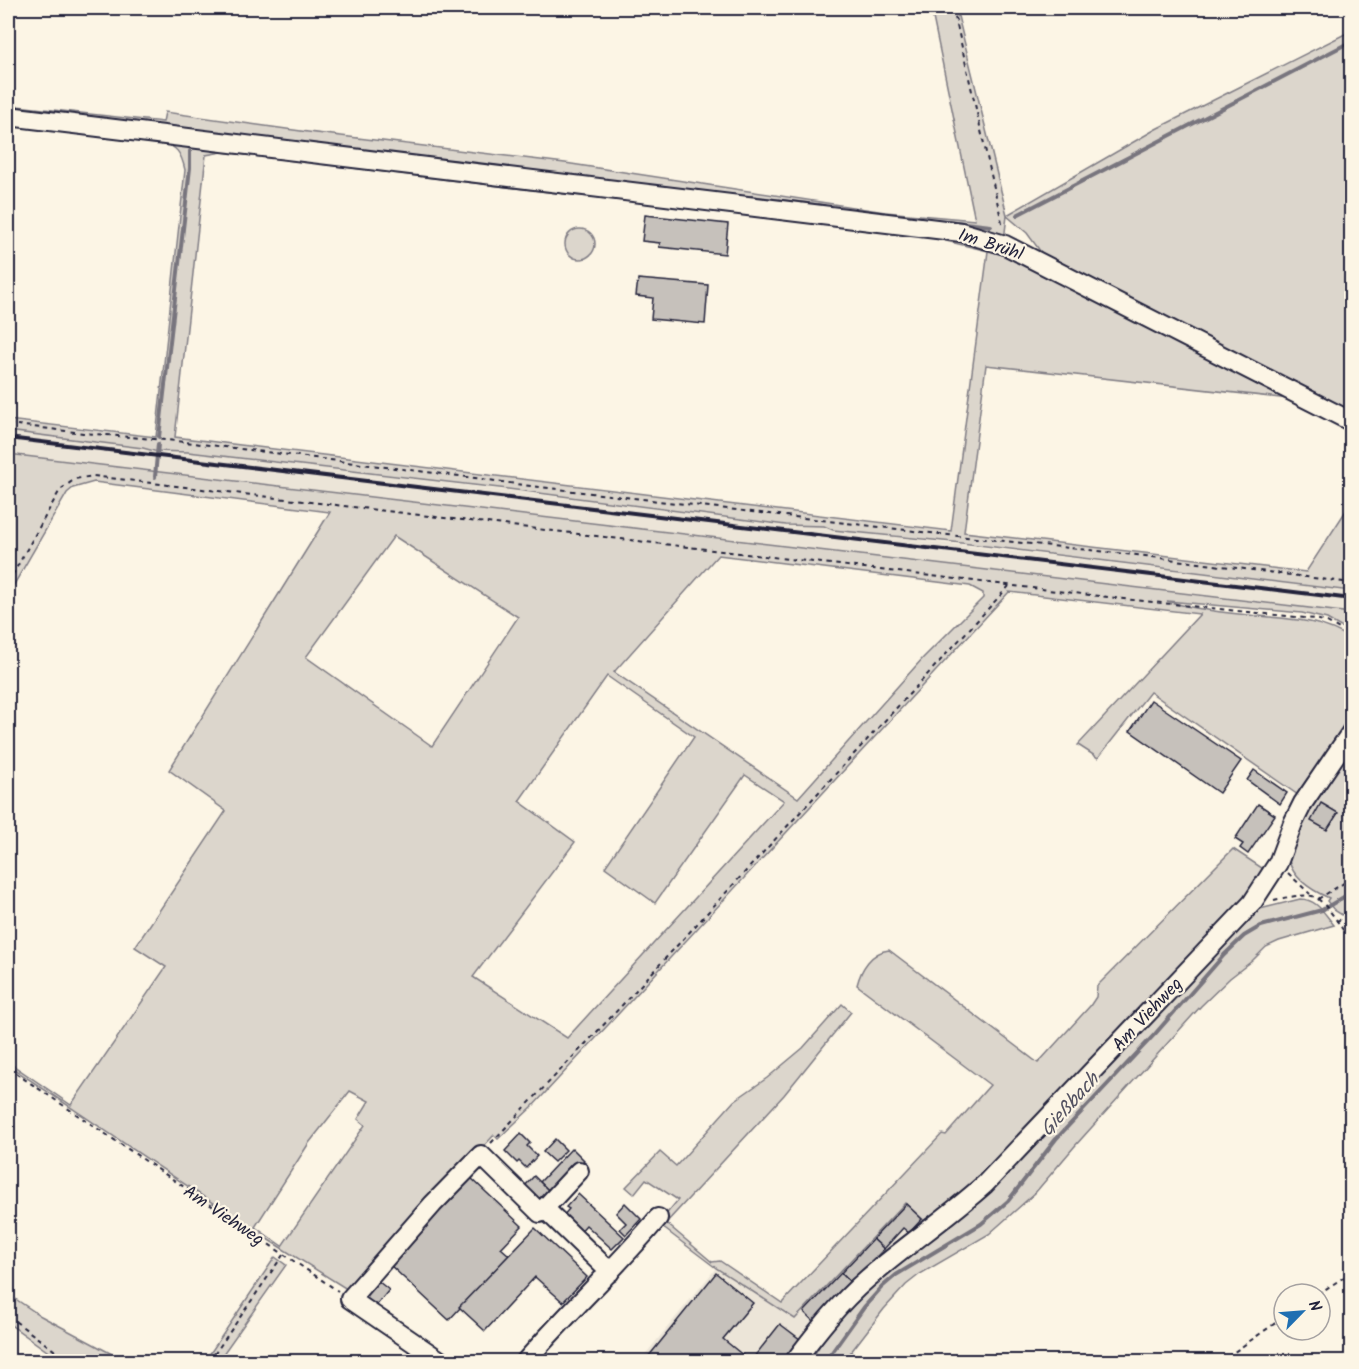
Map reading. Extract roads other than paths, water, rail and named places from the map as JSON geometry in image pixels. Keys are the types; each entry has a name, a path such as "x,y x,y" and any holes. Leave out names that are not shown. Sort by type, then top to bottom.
{"street":[{"name":"Im Brühl","path":"8,116 961,232 1005,245 1352,422"},
{"name":"Am Viehweg","path":"794,1362 825,1323 866,1280 955,1211 985,1184 1252,903 1278,863 1303,803 1352,731"},
{"path":"442,1362 350,1299 433,1204 480,1155 540,1213 579,1171"},
{"path":"544,1208 610,1272"},
{"path":"525,1362 658,1218"}],"waterway":[{"path":"1017,215 1352,41"},
{"path":"159,437 190,168 190,151"},
{"path":"450,161 505,168"},
{"path":"751,197 824,206"},
{"path":"947,221 991,226"},
{"path":"155,477 158,444"},
{"name":"Gießbach","path":"825,1362 865,1306 882,1287 896,1275 981,1224 1008,1201 1056,1139 1244,936 1261,926 1322,910 1352,892"}],"railway":[{"path":"8,438 1352,599"}]}
